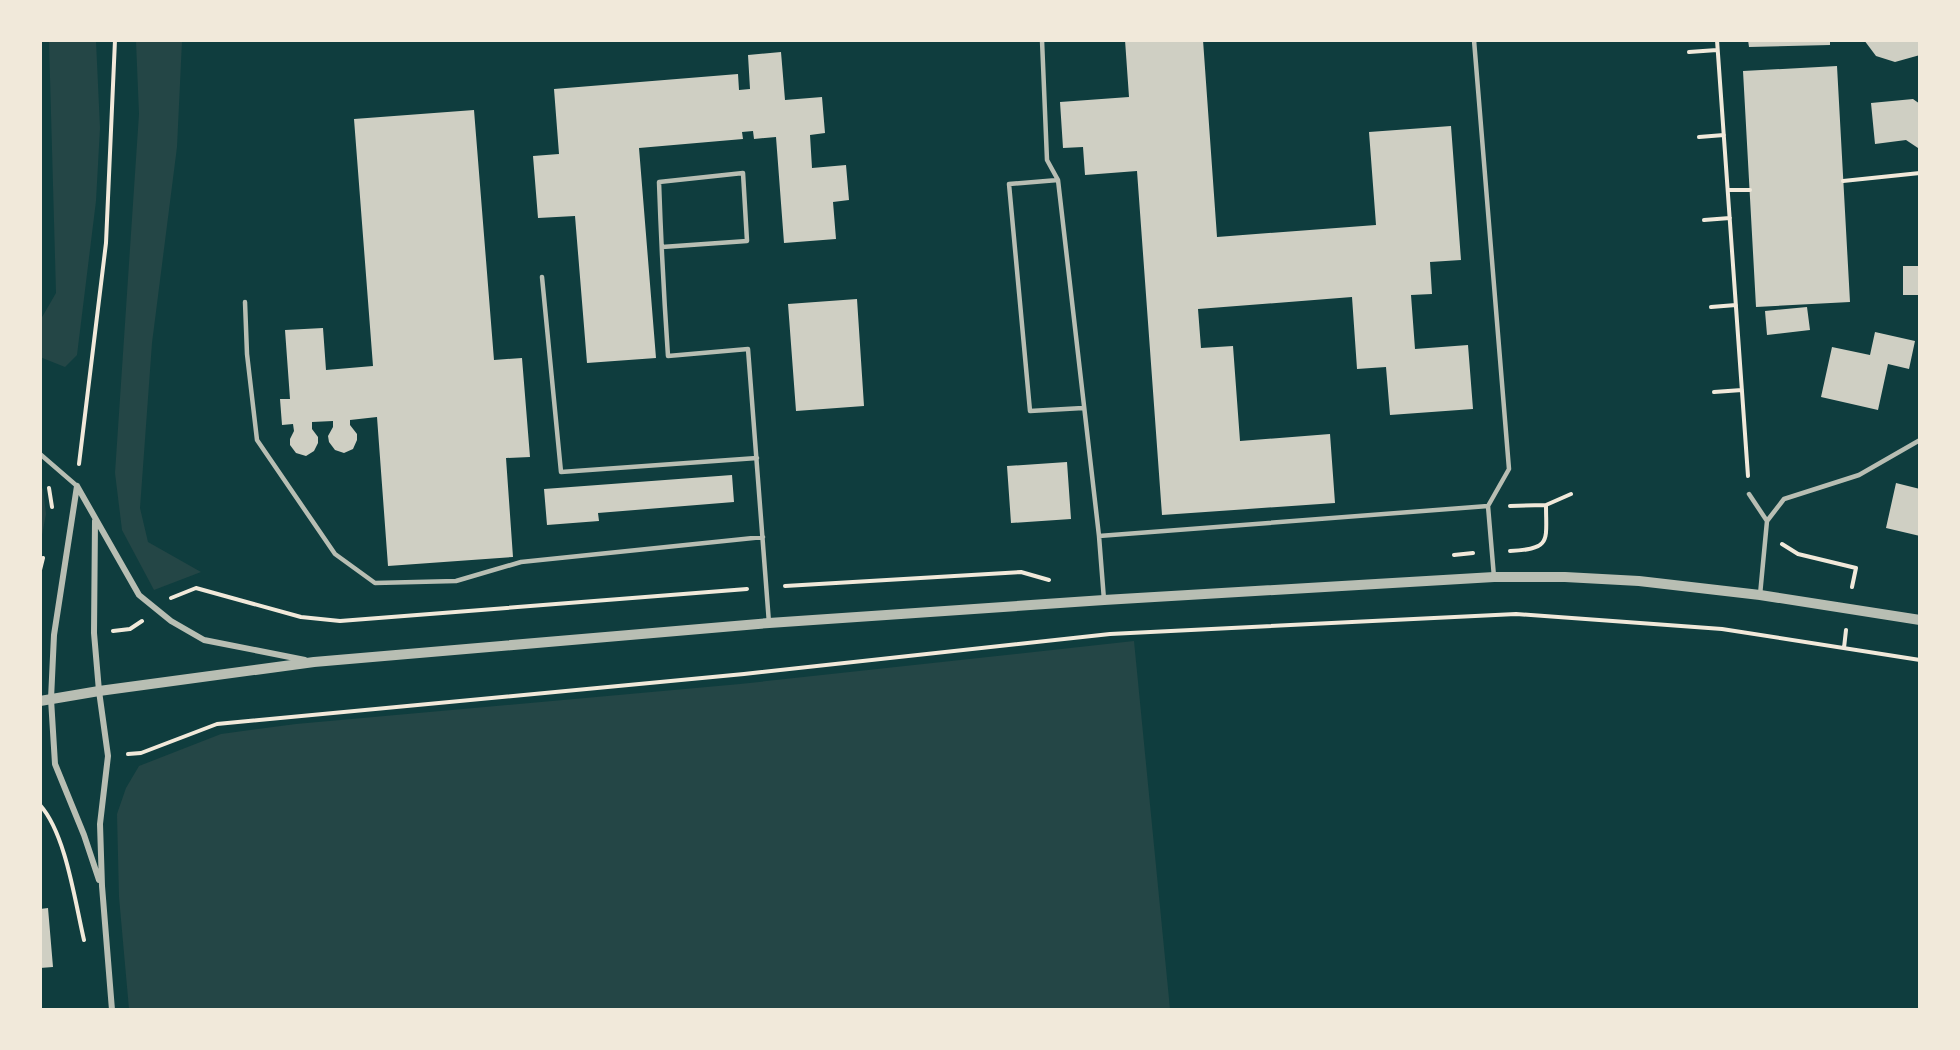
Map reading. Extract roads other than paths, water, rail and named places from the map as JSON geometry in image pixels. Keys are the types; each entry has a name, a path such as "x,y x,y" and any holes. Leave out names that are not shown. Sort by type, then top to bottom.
{"street":[{"path":"77,486 95,521 140,594 156,610 204,640 314,662"},
{"path":"77,486 46,700 55,764 102,886"},
{"path":"95,521 94,633 108,756 100,824 102,886 112,1010"},
{"path":"46,700 314,662 769,623 1494,577 1565,577 1639,581 1760,595 1920,620"}],"lane":[{"path":"1042,40 1047,160 1058,180 1099,536 1104,600"},
{"path":"1474,40 1509,469 1488,506 1494,577"},
{"path":"662,247 747,241 743,173 659,182 662,247 668,356 748,349 769,623"},
{"path":"1058,180 1009,184 1030,411 1083,408"},
{"path":"542,277 561,472 757,458"},
{"path":"245,302 247,354 257,440 335,554 375,583 456,581 521,562 763,537"},
{"path":"1760,595 1767,521 1784,499 1859,475 1920,440"},
{"path":"43,456 77,486"},
{"path":"1749,494 1767,521"},
{"path":"1099,536 1488,506"}]}
